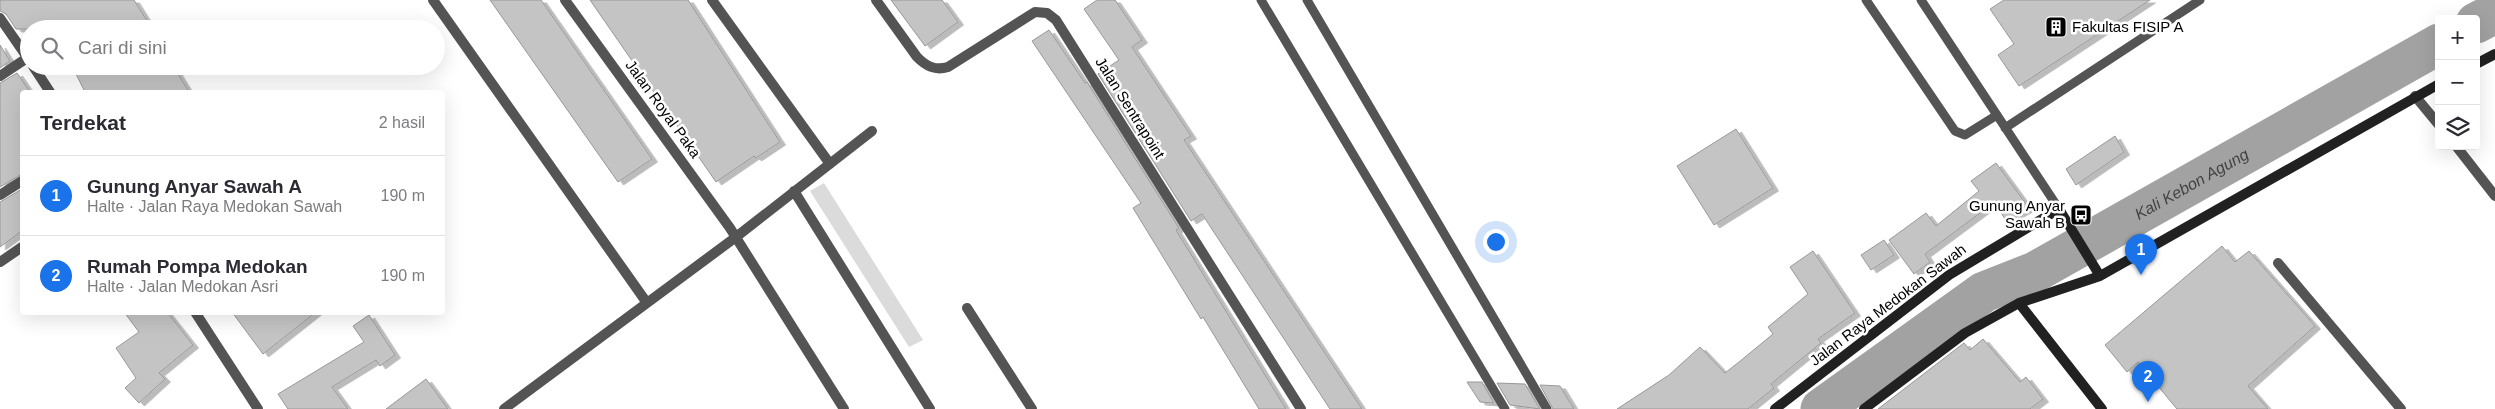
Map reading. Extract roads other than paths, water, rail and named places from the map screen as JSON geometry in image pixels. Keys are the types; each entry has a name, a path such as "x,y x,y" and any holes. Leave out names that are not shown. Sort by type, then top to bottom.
{"street":[{"path":"434,0 647,303"},
{"name":"Jalan Royal Paka","path":"565,0 736,236 844,409"},
{"path":"712,0 830,164"},
{"name":"Jalan Sentrapoint","path":"876,0 917,57 929,66 937,69 948,67 1035,12 1047,13 1056,20 1301,409"},
{"path":"0,18 20,48"},
{"path":"2480,62 2495,54"},
{"path":"0,76 20,66"},
{"path":"38,75 49,90"},
{"path":"1864,409 1966,333 2019,303 2100,276 2435,86"},
{"path":"2415,96 2435,120"},
{"path":"504,409 872,132"},
{"path":"2459,150 2495,196"},
{"path":"0,195 20,182"},
{"path":"794,191 930,409"},
{"path":"2059,209 2100,276"},
{"name":"Jalan Raya Medokan Sawah","path":"1775,409 1949,275 2059,209"},
{"path":"0,262 20,248"},
{"path":"2278,264 2401,409"},
{"path":"2019,303 2102,409"},
{"path":"967,308 1032,409"},
{"path":"197,315 258,409"}],"lane":[{"path":"1261,0 1505,409"},
{"path":"1306,0 1547,409"},
{"path":"1866,0 1955,130 1965,135 1997,116"},
{"path":"1922,0 2059,209"},
{"path":"2005,128 2200,0"}],"waterway":[{"name":"Kali Kebon Agung","path":"2480,21 2495,13"},
{"name":"Kali Kebon Agung","path":"1821,409 1984,292 2035,272 2435,46"}],"place":[{"name":"Fakultas FISIP A","path":"2056,27"},
{"name":"Gunung Anyar Sawah B","path":"2081,215"},
{"name":"Gunung Anyar Sawah A","path":"2141,275"},
{"name":"Rumah Pompa Medokan","path":"2148,402"}]}
